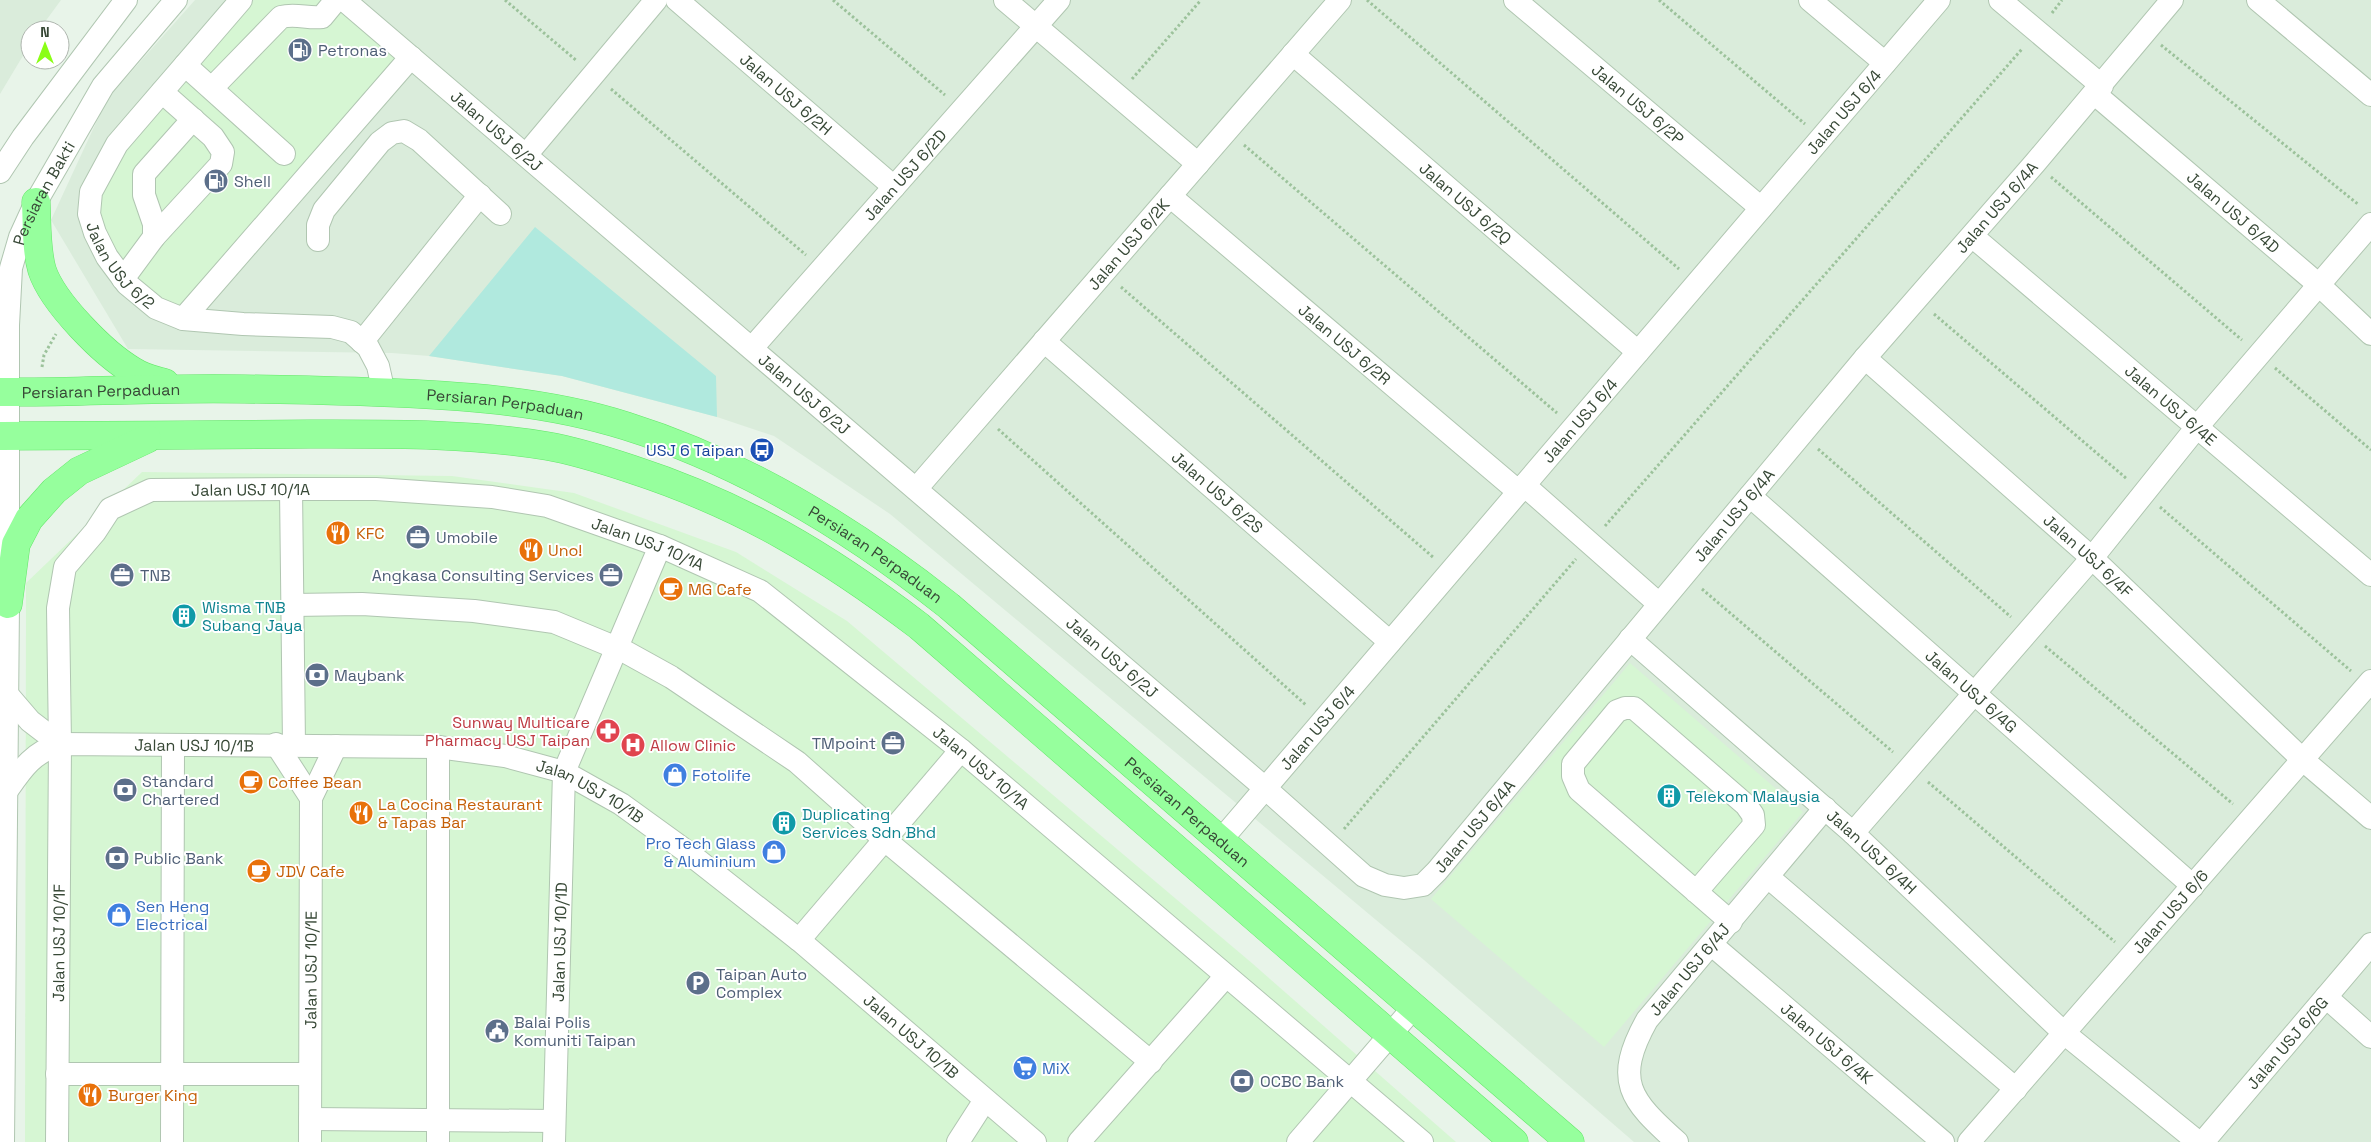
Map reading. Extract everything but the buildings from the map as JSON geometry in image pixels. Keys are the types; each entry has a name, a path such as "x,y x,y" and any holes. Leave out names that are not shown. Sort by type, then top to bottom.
{"main road":[{"path":"36,202 37,240 42,270 55,297 104,348 132,371 149,379 188,389"},
{"name":"Persiaran Perpaduan","path":"4,392 188,389 445,394 553,409 624,425 727,465 770,487 846,532 910,575 1221,840 1570,1142"},
{"path":"8,604 16,544 29,519 54,492 79,471 156,435"},
{"name":"Persiaran Perpaduan","path":"4,436 440,436 548,446 600,459 703,494 754,518 812,550 871,590 919,626 1514,1142"}],"street":[{"path":"0,172 23,137 126,0"},
{"name":"Persiaran Bakti","path":"3,1142 8,604 4,392 11,268 20,237 36,202 103,86 176,0"},
{"name":"Jalan USJ 6/2","path":"241,0 117,144 91,192 89,214 95,234 107,257 123,279 156,308 183,319 243,324 332,327 350,332 368,347 378,366 384,392"},
{"path":"212,88 281,17 292,14 313,18 322,17 336,0"},
{"name":"Jalan USJ 6/2J","path":"344,0 1265,788"},
{"path":"526,155 656,0"},
{"name":"Jalan USJ 6/2H","path":"677,0 894,188"},
{"path":"1006,0 1198,164"},
{"name":"Jalan USJ 6/2D","path":"752,348 1059,0"},
{"name":"Jalan USJ 6/2K","path":"916,489 1340,0"},
{"name":"Jalan USJ 6/2P","path":"1515,0 1761,208"},
{"path":"1810,0 1885,63"},
{"name":"Jalan USJ 6/4","path":"1221,840 1939,0"},
{"name":"Jalan USJ 6/4D","path":"2000,0 2037,31 2098,90 2319,285 2371,334"},
{"name":"Jalan USJ 6/4A","path":"1265,788 1364,876 1385,885 1404,888 1422,885 1437,871 1864,358 2098,90 2172,0"},
{"path":"2258,0 2371,95"},
{"name":"Jalan USJ 6/2Q","path":"1293,54 1638,352"},
{"path":"183,319 411,57"},
{"path":"185,65 284,154"},
{"path":"123,279 154,237 221,164 223,152 213,137 162,92"},
{"path":"154,237 154,224 144,195 144,174 192,119"},
{"path":"318,240 318,225 324,210 380,142 392,133 404,131 419,140 500,214"},
{"path":"362,342 480,195"},
{"name":"Jalan USJ 6/2R","path":"1170,196 1659,604"},
{"path":"1853,833 1976,694 2092,558 2198,428 2319,285 2367,216"},
{"name":"Jalan USJ 6/4E","path":"1972,236 2371,574"},
{"name":"Jalan USJ 6/2S","path":"1044,341 1390,642"},
{"name":"Jalan USJ 6/4F","path":"1864,358 2092,558 2303,760 2371,818"},
{"path":"291,489 292,604 285,745 311,798"},
{"name":"Jalan USJ 10/1A","path":"60,744 58,608 65,567 95,532 110,509 151,490 291,489 376,489 492,497 547,506 660,546 760,591 960,750 1422,1142"},
{"name":"Jalan USJ 6/4G","path":"1750,496 2193,886"},
{"path":"564,772 660,546"},
{"path":"292,604 362,604 474,611 554,622 617,648 671,677 797,762 885,840 1151,1062"},
{"name":"Jalan USJ 6/4H","path":"1630,639 1853,833 2064,1033 2198,1142"},
{"name":"Jalan USJ 6/6","path":"1969,1142 2371,681"},
{"path":"6,693 30,721 60,744"},
{"path":"1696,892 1754,825 1753,815 1746,805 1634,708 1625,708 1617,711 1573,764 1573,776 1579,790 1696,892 1731,922"},
{"name":"Jalan USJ 10/1B","path":"6,792 23,769 43,750 60,744 438,747 505,756 564,772 621,804 686,851 799,940 1035,1142"},
{"name":"Jalan USJ 10/1F","path":"57,1142 60,744"},
{"path":"172,746 172,1142"},
{"name":"Jalan USJ 10/1E","path":"310,1142 311,798 336,746"},
{"path":"438,747 438,1142"},
{"path":"799,940 960,750"},
{"name":"Jalan USJ 10/1D","path":"554,1131 564,772"},
{"name":"Jalan USJ 6/4J","path":"1677,1142 1647,1115 1635,1097 1629,1082 1630,1062 1636,1040 1647,1020 1712,945 1825,808"},
{"path":"1768,877 2016,1089"},
{"name":"Jalan USJ 6/6G","path":"2203,1142 2371,944"},
{"name":"Jalan USJ 6/4K","path":"1712,945 1943,1142"},
{"path":"1079,1142 1226,976"},
{"path":"2326,997 2371,1036"},
{"path":"1298,1142 1414,1007"},
{"path":"57,1074 309,1074"},
{"path":"958,1142 985,1100"},
{"path":"310,1118 438,1120 554,1131"}],"path":[{"path":"506,0 822,268"},
{"path":"832,0 962,110"},
{"path":"1118,96 1201,0"},
{"path":"1367,0 1696,283"},
{"path":"1659,0 1821,138"},
{"path":"1330,845 1589,544 2037,31"},
{"path":"2146,32 2367,216"},
{"path":"1227,130 1574,427"},
{"path":"2035,163 2371,450"},
{"path":"1104,272 1450,572"},
{"path":"42,368 44,355 59,331"},
{"path":"981,414 1323,720"}],"shaded area":[{"path":"0,0 61,0 46,20 20,20 20,61 0,94"},
{"path":"195,0 2371,0 2371,1142 1634,1142 1424,960 890,514 774,436 717,417 562,376 429,356 392,353 128,349 51,220 107,99"},
{"path":"254,0 330,0 401,59 184,311 158,301 130,278 106,241 98,212 99,188 124,148"},
{"path":"535,227 716,376 717,417 562,376 429,356"},
{"path":"142,472 452,476 574,493 736,552 847,621 1253,964 1456,1142 25,1142 26,583"},
{"path":"1630,663 1803,812 1604,1047 1431,899"}],"place":[{"name":"Petronas","path":"300,50"},
{"name":"Shell","path":"216,181"},
{"name":"USJ 6 Taipan","path":"762,450"},
{"name":"KFC","path":"338,533"},
{"name":"Umobile","path":"418,537"},
{"name":"Uno!","path":"531,550"},
{"name":"TNB","path":"122,575"},
{"name":"Angkasa Consulting Services","path":"611,575"},
{"name":"MG Cafe","path":"671,589"},
{"name":"Wisma TNB Subang Jaya","path":"184,616"},
{"name":"Maybank","path":"317,675"},
{"name":"Sunway Multicare Pharmacy USJ Taipan","path":"608,731"},
{"name":"TMpoint","path":"893,743"},
{"name":"Allow Clinic","path":"633,745"},
{"name":"Fotolife","path":"675,775"},
{"name":"Coffee Bean","path":"251,782"},
{"name":"Standard Chartered","path":"125,790"},
{"name":"Telekom Malaysia","path":"1669,796"},
{"name":"La Cocina Restaurant & Tapas Bar","path":"361,813"},
{"name":"Duplicating Services Sdn Bhd","path":"784,823"},
{"name":"Pro Tech Glass & Aluminium","path":"774,852"},
{"name":"Public Bank","path":"117,858"},
{"name":"JDV Cafe","path":"259,871"},
{"name":"Sen Heng Electrical","path":"119,915"},
{"name":"Taipan Auto Complex","path":"698,983"},
{"name":"Balai Polis Komuniti Taipan","path":"497,1031"},
{"name":"MiX","path":"1025,1068"},
{"name":"OCBC Bank","path":"1242,1081"},
{"name":"Burger King","path":"90,1095"}]}
